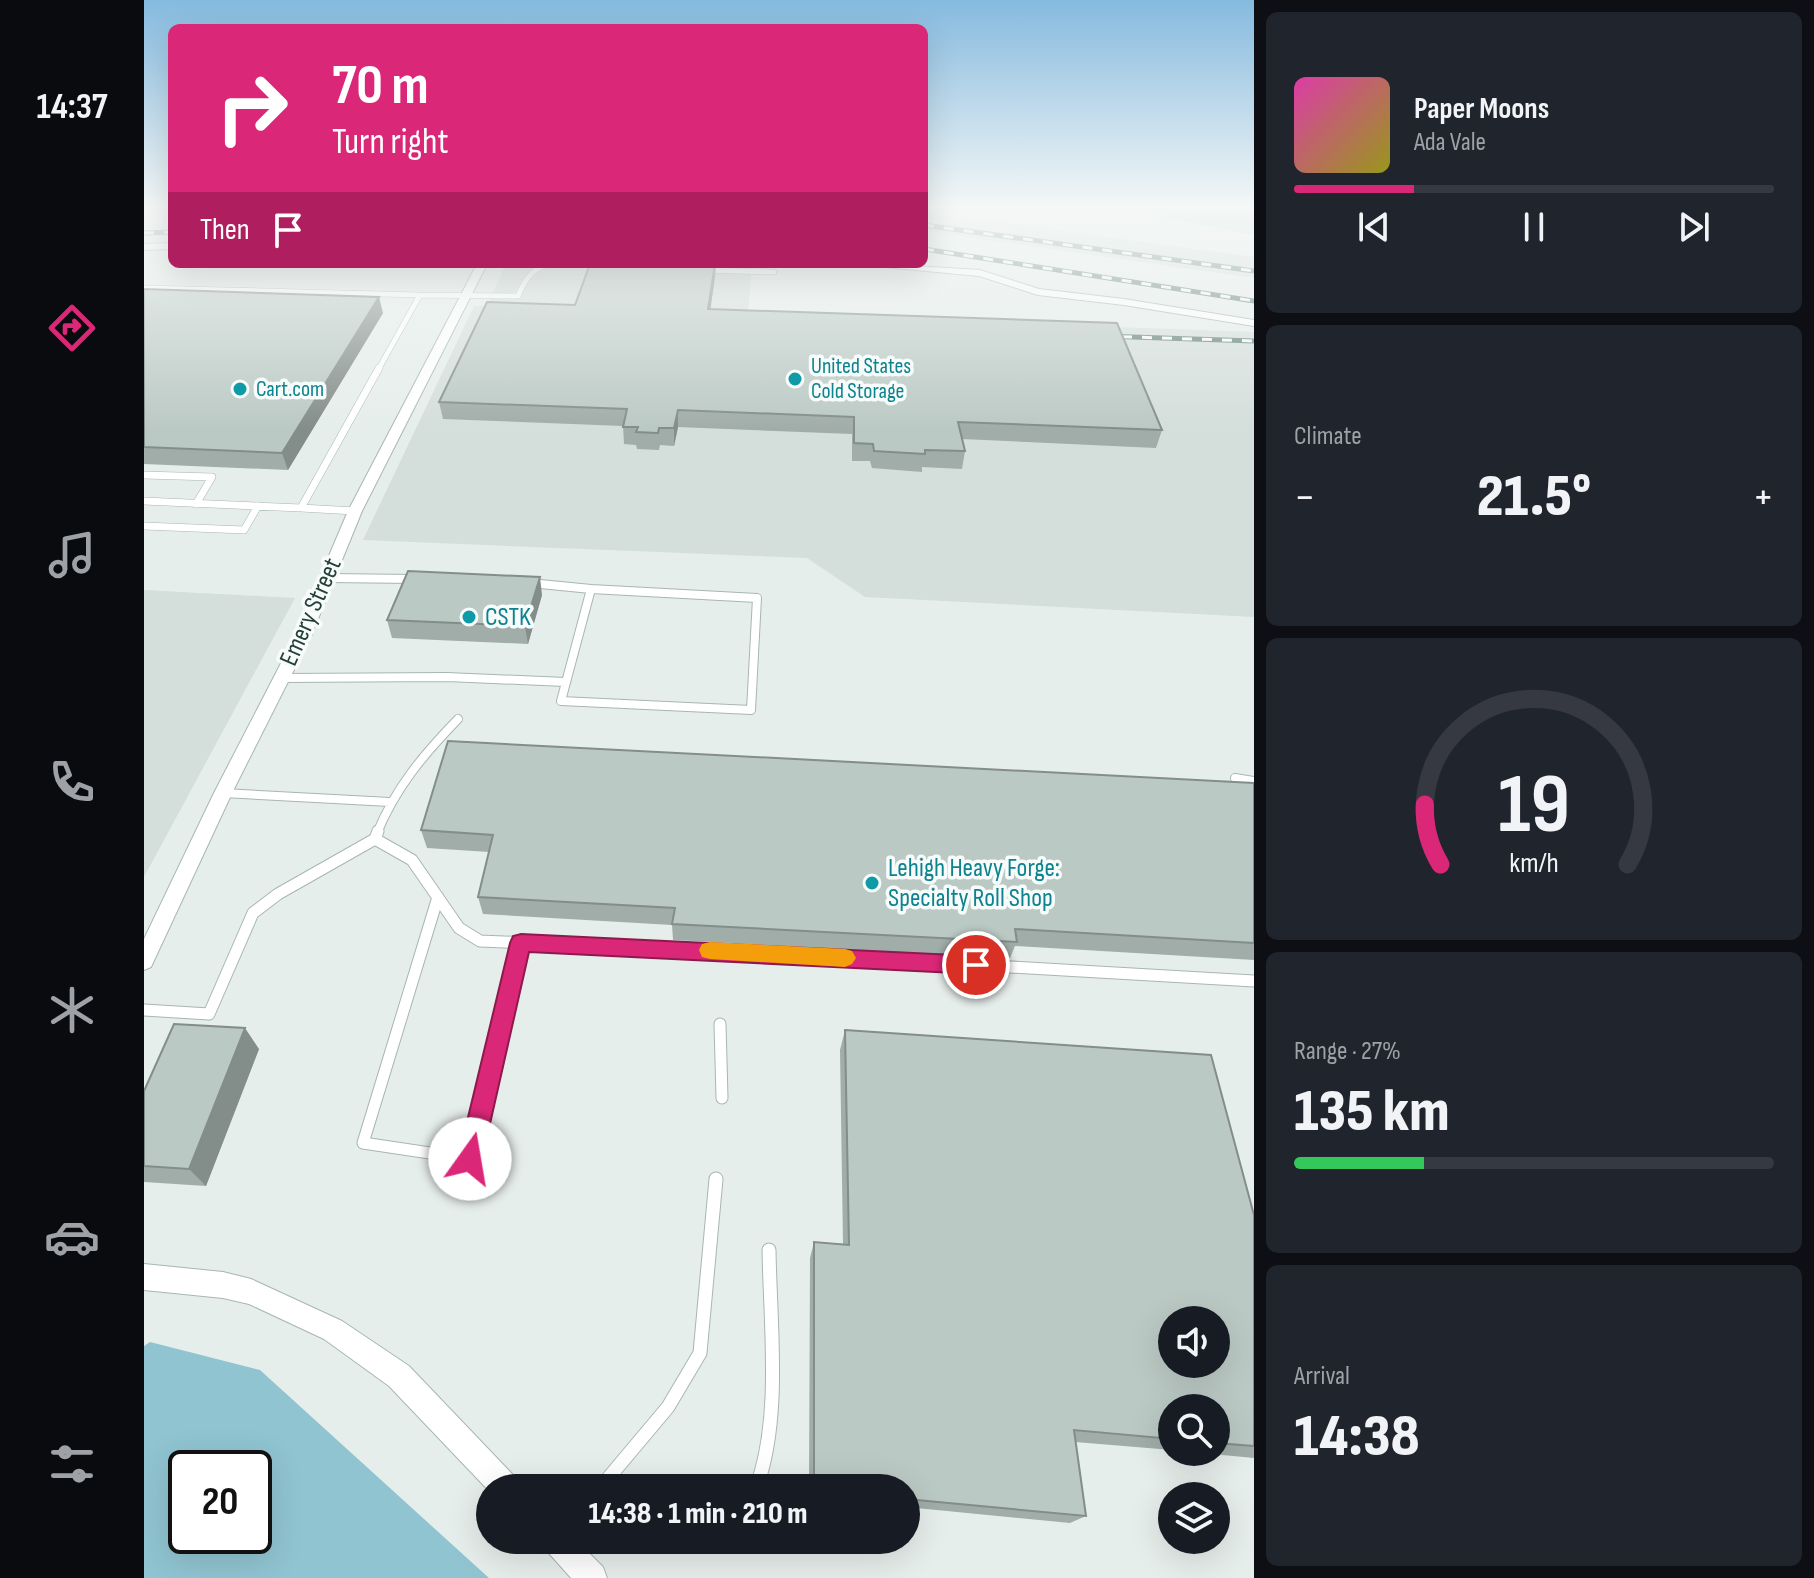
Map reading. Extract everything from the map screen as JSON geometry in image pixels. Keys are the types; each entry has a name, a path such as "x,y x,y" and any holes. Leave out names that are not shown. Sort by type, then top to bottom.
{"street":[{"name":"Emery Street","path":"144,961 223,793 282,678 355,511 473,282"},
{"path":"1006,282 1038,292 1254,323"},
{"path":"144,1277 223,1285 251,1292 333,1330 399,1376 493,1474"},
{"path":"569,1554 592,1578"}],"lane":[{"path":"144,288 518,296 525,282"},
{"path":"301,508 420,295"},
{"path":"144,475 212,477 196,504"},
{"path":"144,501 355,511"},
{"path":"144,526 244,530 258,506"},
{"path":"327,578 431,579"},
{"path":"519,583 757,598 751,710 561,701 591,589"},
{"path":"282,678 447,677 566,682"},
{"path":"144,1010 209,1014 253,913 278,894 375,839 390,802 422,756 458,719"},
{"path":"1235,778 1254,781"},
{"path":"223,793 390,802"},
{"path":"375,839 412,860 459,928 480,941 734,951 1254,981"},
{"path":"438,897 363,1143 470,1159 521,943"},
{"path":"720,1024 722,1098"},
{"path":"612,1474 661,1414 692,1371 700,1353 716,1179"},
{"path":"763,1474 769,1419 769,1250"}],"shaded area":[{"path":"498,282 751,282 748,314 1254,332 1254,617 865,597 807,558 363,540 474,306 487,306"},
{"path":"144,590 295,598 144,877"}],"water":[{"path":"150,1342 260,1370 489,1578 144,1578 144,1346"}],"building":[{"name":"United States Cold Storage","path":"584,282 712,282 708,309 1117,323 1162,430 958,422 965,451 925,450 925,454 874,451 873,444 854,443 854,417 678,410 674,428 659,428 658,433 636,432 638,427 623,427 627,409 439,402 487,302 575,305"},
{"name":"Cart.com","path":"144,289 379,297 282,453 144,447"},
{"path":"408,571 540,577 525,626 387,620"},
{"name":"Lehigh Heavy Forge: Specialty Roll Shop","path":"448,741 1254,783 1254,943 1015,929 1017,942 672,924 675,908 478,897 493,835 421,830"},
{"path":"174,1024 245,1028 189,1169 144,1166 144,1091"},
{"path":"845,1030 1211,1055 1254,1215 1254,1446 1230,1444 1230,1394 1158,1394 1158,1438 1074,1430 1086,1516 920,1500 920,1474 814,1474 814,1242 849,1245"}],"railway":[{"path":"1131,282 1254,301"},
{"path":"1102,336 1254,341"}],"slow traffic":[{"path":"710,950 845,958"}],"place":[{"name":"United States Cold Storage","path":"795,379"},
{"name":"Cart.com","path":"240,389"},
{"name":"CSTK","path":"469,617"},
{"name":"Lehigh Heavy Forge: Specialty Roll Shop","path":"872,883"}],"route":[{"path":"470,1159 521,943 976,965"}]}
